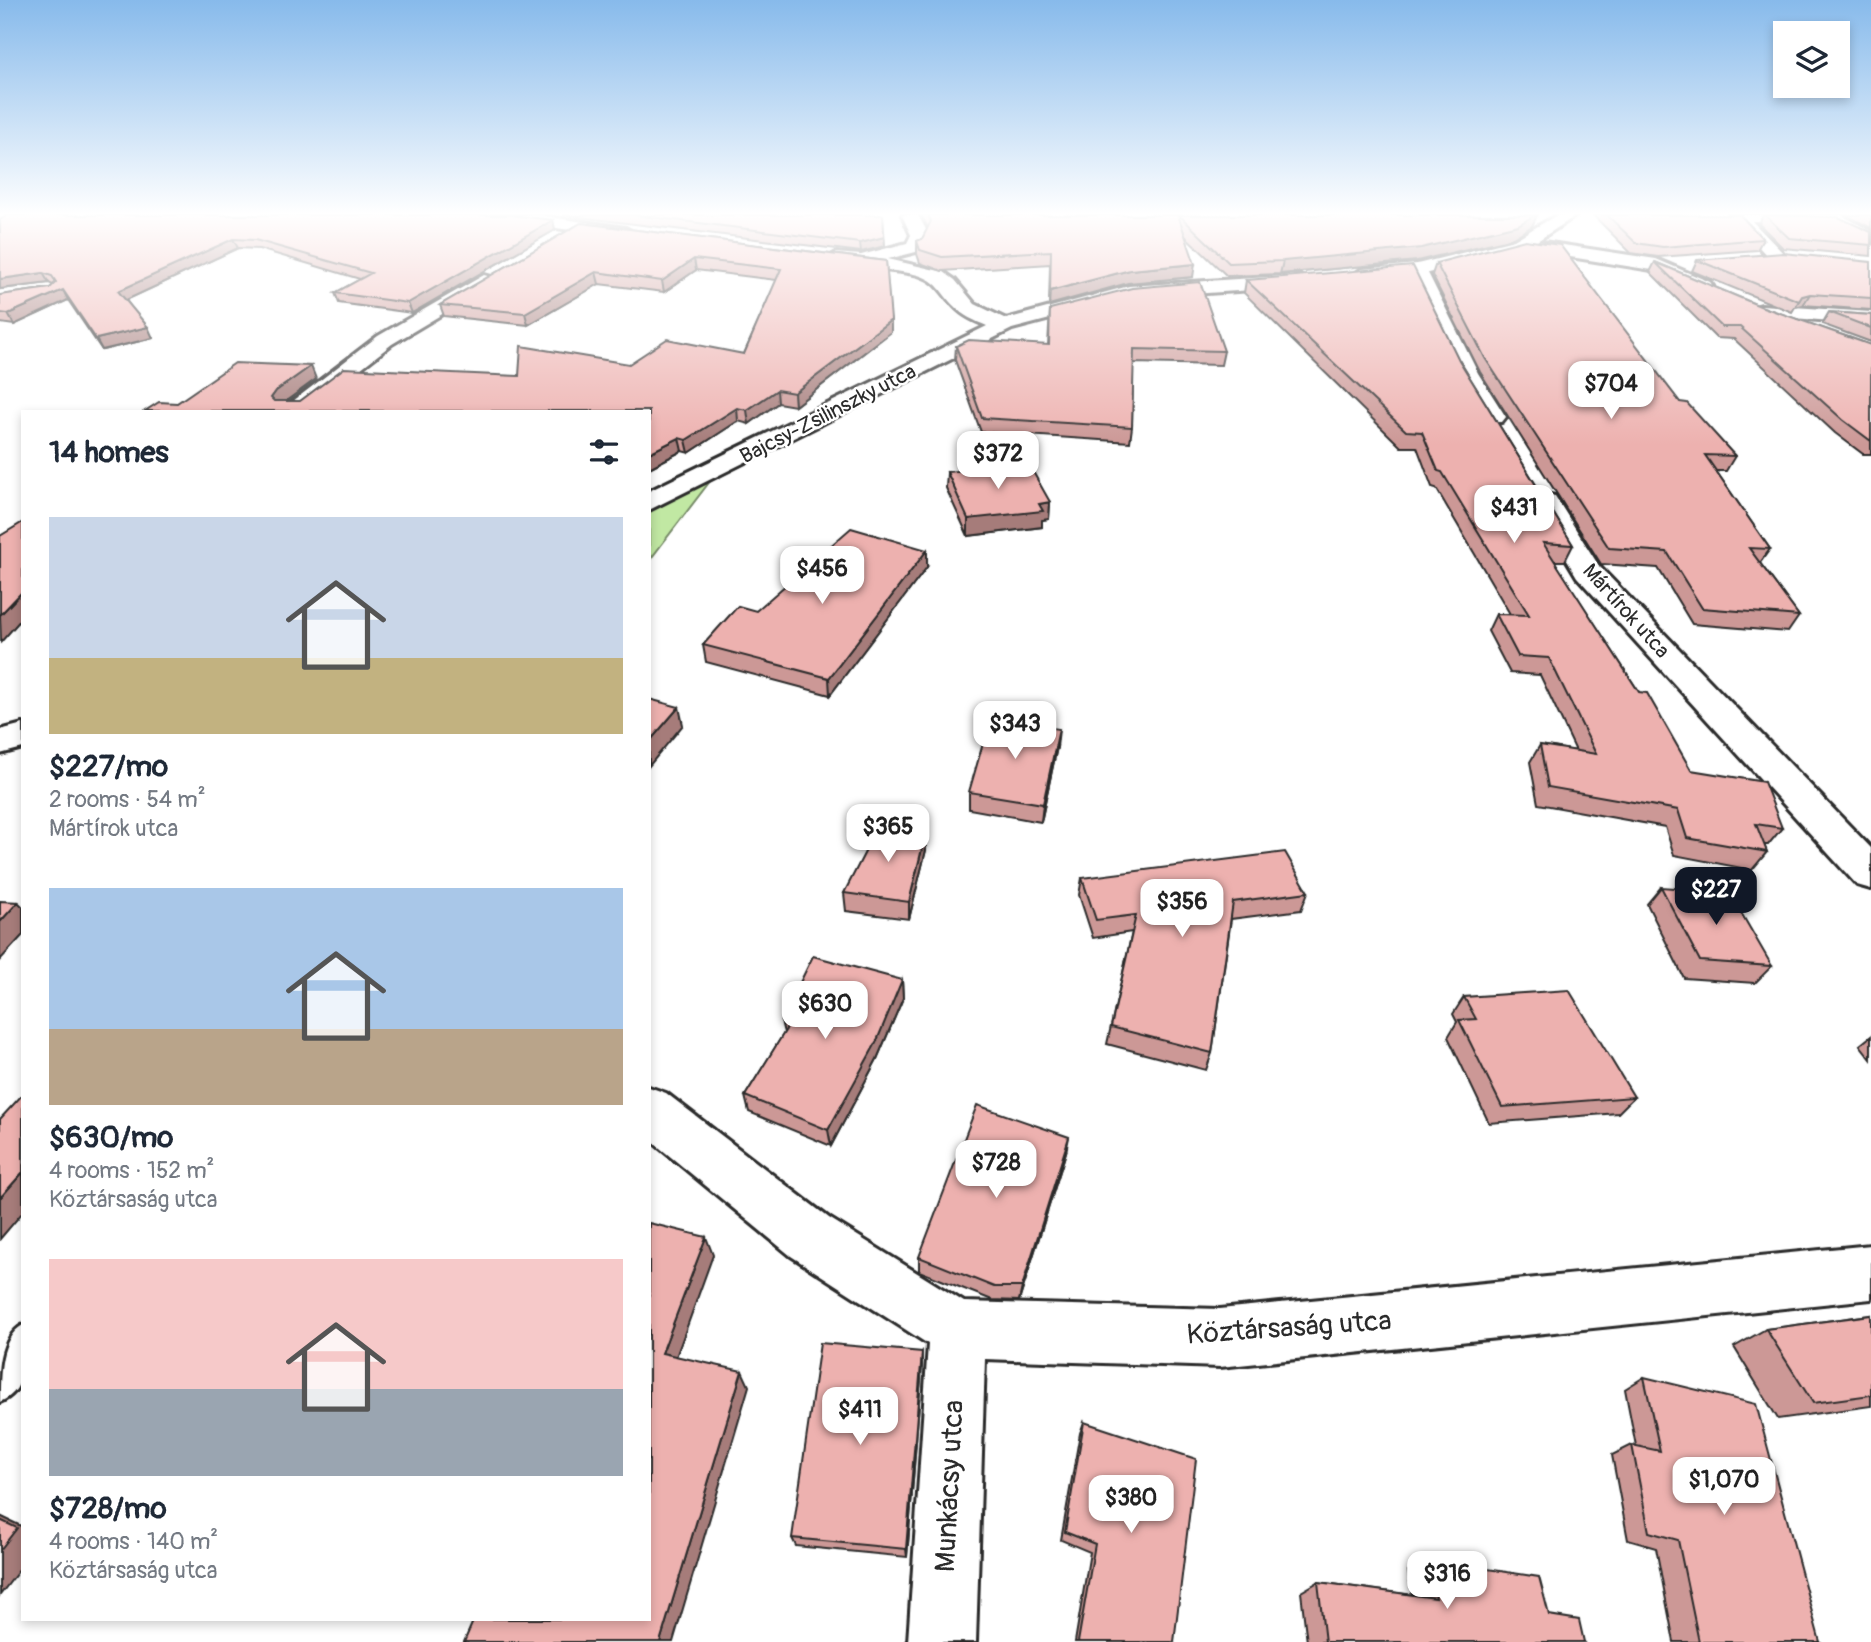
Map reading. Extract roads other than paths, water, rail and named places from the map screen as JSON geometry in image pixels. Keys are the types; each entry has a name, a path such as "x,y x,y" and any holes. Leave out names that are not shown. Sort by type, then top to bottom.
{"street":[{"path":"293,410 384,340 466,292"},
{"path":"952,292 959,301 983,318 1005,325"},
{"name":"Bajcsy-Zsilinszky utca","path":"651,501 1005,325 1133,292"},
{"path":"1427,292 1467,373 1509,443"},
{"path":"1738,301 1823,334"},
{"path":"1762,311 1871,318"},
{"name":"Mártírok utca","path":"1530,478 1587,571 1871,874"},
{"path":"0,742 21,737"},
{"path":"651,1111 810,1237 957,1330"},
{"name":"Köztársaság utca","path":"957,1330 1220,1338 1871,1272"},
{"name":"Munkácsy utca","path":"942,1642 957,1330"}],"lane":[{"path":"0,1383 21,1346"}]}
